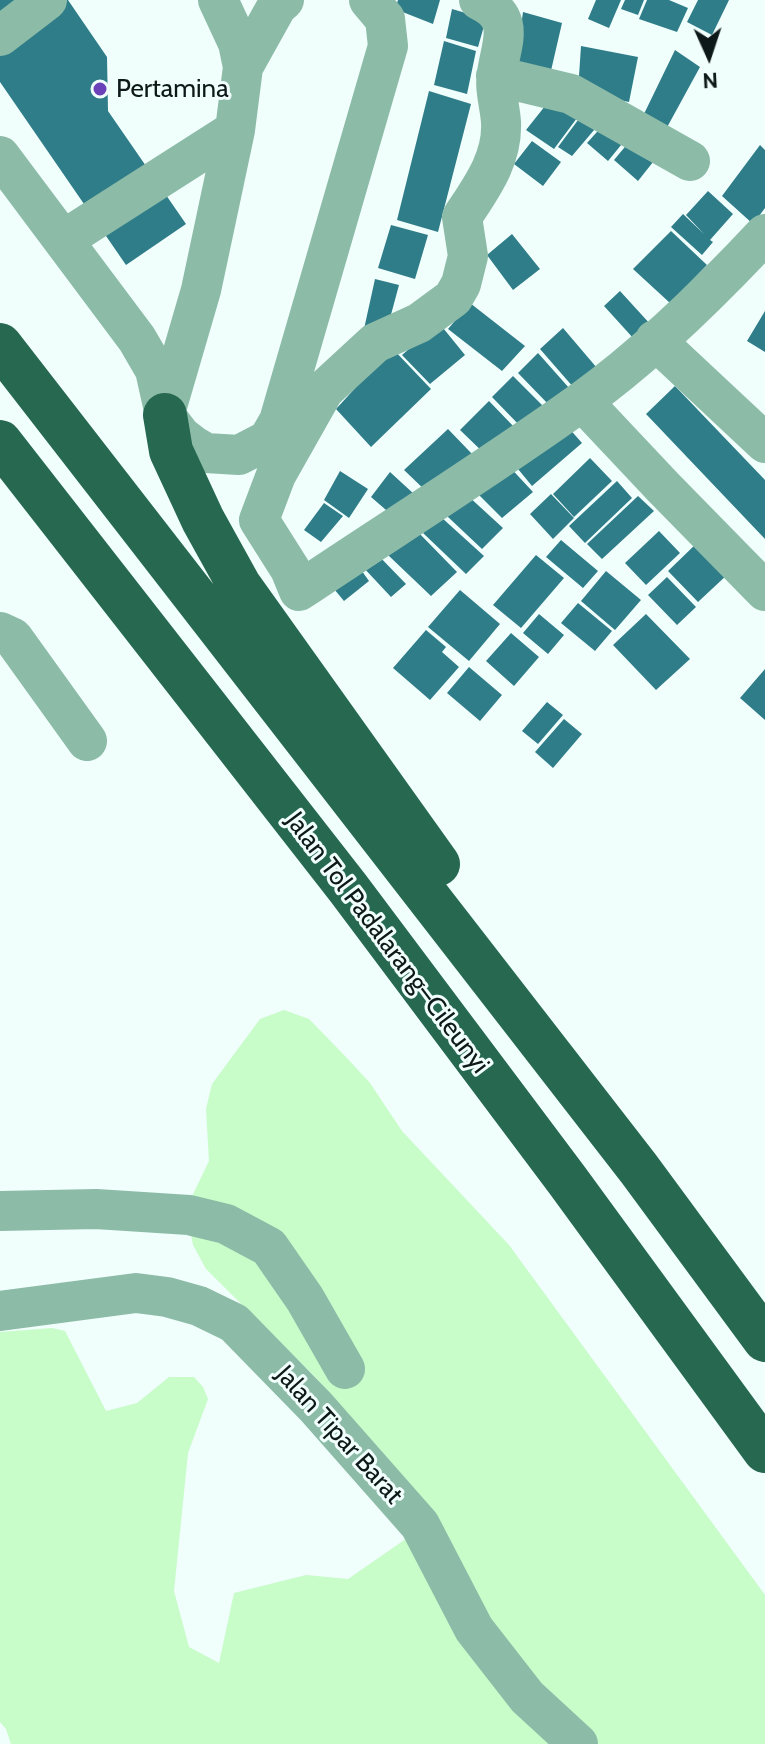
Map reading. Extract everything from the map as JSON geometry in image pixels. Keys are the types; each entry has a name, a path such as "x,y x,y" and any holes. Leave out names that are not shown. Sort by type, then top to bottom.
{"highway":[{"path":"0,345 639,1169 765,1340"},
{"path":"165,415 171,451 203,520 239,585 452,883 491,979"},
{"name":"Jalan Tol Padalarang–Cileunyi","path":"0,442 348,888 765,1451"}],"street":[{"path":"0,36 47,0"},
{"path":"165,415 201,290 235,130 243,67 238,43 218,0"},
{"path":"243,67 277,6 284,0"},
{"path":"0,156 137,339 155,370 165,415 181,436 206,453 239,455 268,440 279,421 388,46 385,19 369,0"},
{"path":"479,0 498,11 504,22 504,48 496,76 501,126 492,169 462,217 468,256 461,284 453,298 419,323 375,343 324,390 276,475 259,520 290,569 299,591 582,401 723,279 765,234"},
{"path":"496,76 571,94 690,161"},
{"path":"63,240 235,130"},
{"path":"655,340 765,443"},
{"path":"582,401 765,591"},
{"path":"0,632 13,638 87,741"},
{"path":"0,1211 96,1209 189,1215 226,1224 269,1247 305,1299 345,1369"},
{"name":"Jalan Tipar Barat","path":"0,1311 136,1293 199,1306 234,1323 316,1407 420,1525 474,1629 527,1697 578,1744"}],"green space":[{"path":"284,1010 309,1019 345,1056 370,1083 402,1131 509,1245 765,1595 765,1744 11,1744 0,1722 0,1332 52,1328 65,1331 106,1411 137,1403 169,1377 194,1377 203,1387 208,1399 188,1453 174,1591 189,1647 219,1663 234,1593 306,1575 348,1579 436,1518 316,1378 206,1269 193,1245 186,1209 209,1161 206,1109 212,1084 260,1019"}],"building":[{"path":"0,0 68,0 107,57 108,111 186,224 126,265 0,82"},
{"path":"398,0 440,0 433,24 395,9"},
{"path":"596,0 621,0 609,28 588,19"},
{"path":"625,0 644,0 638,15 621,9"},
{"path":"647,0 669,0 688,8 677,32 639,19"},
{"path":"698,0 729,0 712,35 687,22"},
{"path":"452,9 486,19 478,47 446,38"},
{"path":"523,12 562,23 550,75 515,69"},
{"path":"444,41 476,51 467,94 434,85"},
{"path":"581,46 638,57 629,102 578,91"},
{"path":"675,50 700,67 665,131 643,116"},
{"path":"429,91 471,104 438,232 397,220"},
{"path":"553,96 580,114 554,149 526,130"},
{"path":"584,112 600,123 572,156 558,147"},
{"path":"605,123 626,139 608,161 587,143"},
{"path":"634,136 657,157 638,181 614,160"},
{"path":"532,141 561,162 543,186 514,164"},
{"path":"760,145 765,150 765,208 753,224 722,196"},
{"path":"708,191 733,214 710,240 713,242 702,255 671,227 683,214 704,234 686,215"},
{"path":"391,225 428,235 415,279 378,268"},
{"path":"671,231 707,265 670,303 633,269"},
{"path":"512,234 540,269 513,290 487,255"},
{"path":"375,279 399,285 389,322 364,329"},
{"path":"620,291 651,325 634,339 604,306"},
{"path":"470,303 525,346 502,371 448,329"},
{"path":"765,311 765,352 747,341"},
{"path":"439,323 465,355 430,384 402,355"},
{"path":"563,328 597,368 574,388 540,349"},
{"path":"392,348 431,389 371,447 336,409"},
{"path":"538,353 570,389 551,407 518,373"},
{"path":"513,376 544,407 522,428 492,397"},
{"path":"675,386 765,480 765,539 646,414"},
{"path":"489,401 516,429 488,457 460,430"},
{"path":"567,426 582,443 532,486 518,469"},
{"path":"448,429 473,455 428,493 404,470"},
{"path":"590,458 612,481 574,517 553,494"},
{"path":"505,462 533,492 502,518 473,489"},
{"path":"340,471 368,489 349,518 324,500"},
{"path":"390,472 414,494 393,516 371,497"},
{"path":"617,481 632,498 585,543 569,526"},
{"path":"551,494 574,518 553,539 530,514"},
{"path":"467,495 503,528 482,549 447,516"},
{"path":"638,496 654,511 602,559 587,544"},
{"path":"324,503 343,516 321,542 304,530"},
{"path":"441,517 484,556 466,574 423,533"},
{"path":"416,530 457,572 431,596 388,555"},
{"path":"659,531 680,553 646,585 625,563"},
{"path":"561,540 598,571 583,588 546,557"},
{"path":"698,542 728,574 698,602 668,571"},
{"path":"376,553 406,584 391,597 362,566"},
{"path":"536,555 564,578 521,628 493,605"},
{"path":"359,567 369,581 344,601 334,589"},
{"path":"606,571 641,600 615,630 581,601"},
{"path":"667,577 696,607 677,625 648,595"},
{"path":"460,590 500,624 469,661 428,627"},
{"path":"578,603 612,631 595,651 561,623"},
{"path":"539,614 564,635 548,654 523,633"},
{"path":"646,614 690,659 656,690 613,645"},
{"path":"426,630 446,647 442,652 459,667 430,700 393,668"},
{"path":"511,633 539,657 514,686 486,661"},
{"path":"469,667 502,695 480,721 447,693"},
{"path":"765,669 765,720 740,698"},
{"path":"547,702 563,715 538,744 522,731"},
{"path":"564,719 582,734 553,768 535,752"}],"place":[{"name":"Pertamina","path":"100,89"}]}
